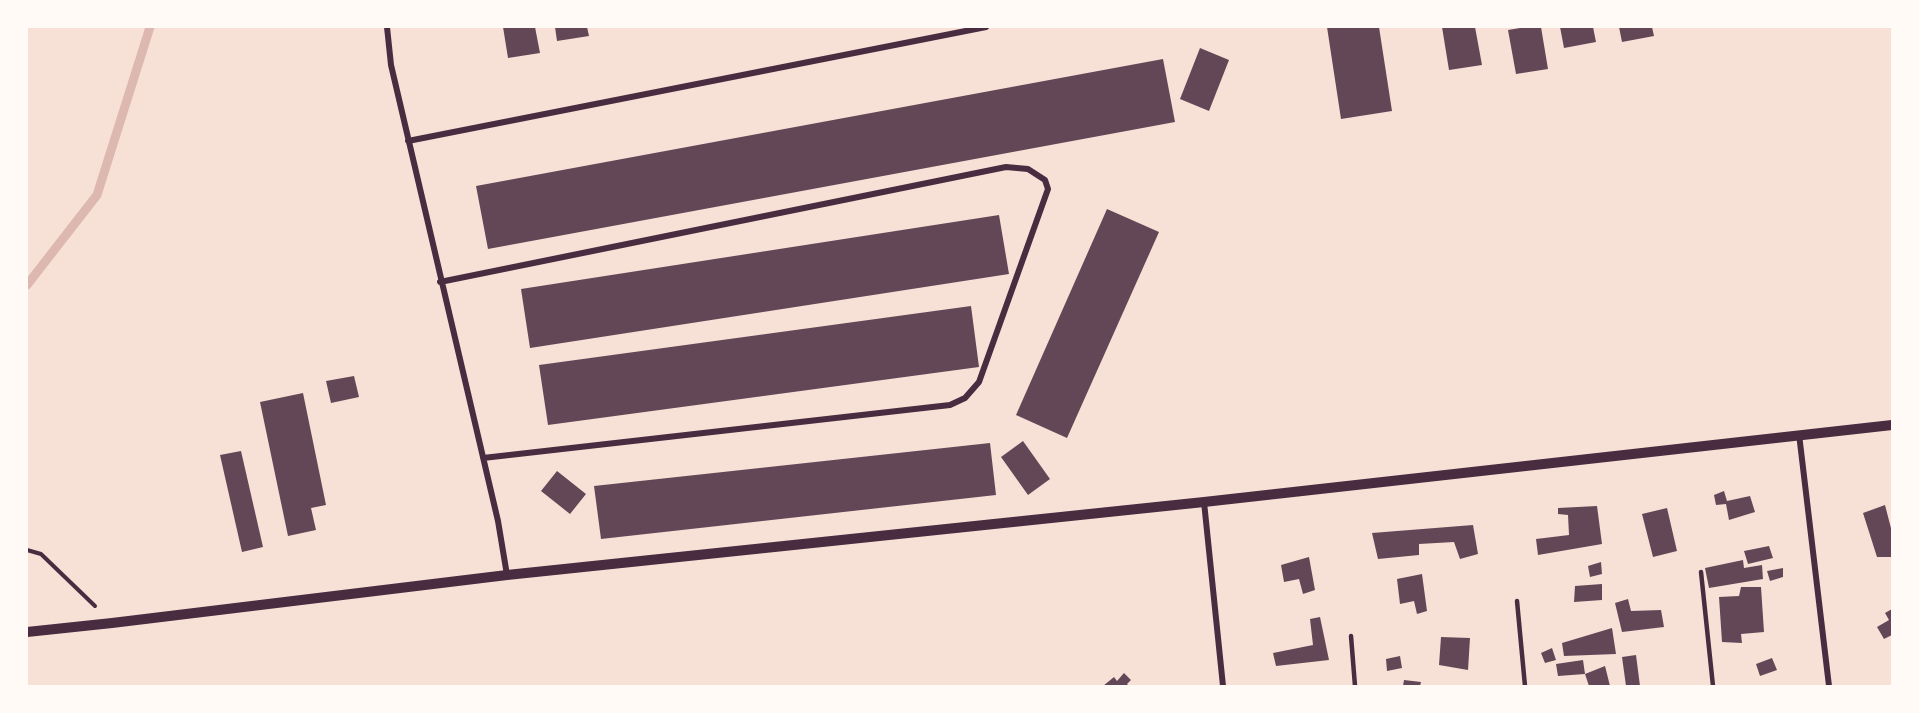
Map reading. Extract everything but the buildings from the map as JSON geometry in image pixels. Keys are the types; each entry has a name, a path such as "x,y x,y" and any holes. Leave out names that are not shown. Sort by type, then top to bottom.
{"street":[{"path":"387,27 391,65 440,282 498,521 507,575"},
{"path":"408,141 986,27"},
{"path":"440,282 1006,167 1028,170 1045,180 1048,189 979,382 965,398 950,405 483,458"},
{"path":"27,632 507,575 1204,502 1892,425"},
{"path":"1799,434 1829,686"},
{"path":"1204,502 1222,686"}],"lane":[{"path":"1701,572 1713,686"},
{"path":"1517,601 1525,686"},
{"path":"1351,636 1355,686"}],"path":[{"path":"27,550 41,554 112,623"}],"waterway":[{"path":"27,285 97,195 150,27"}]}
